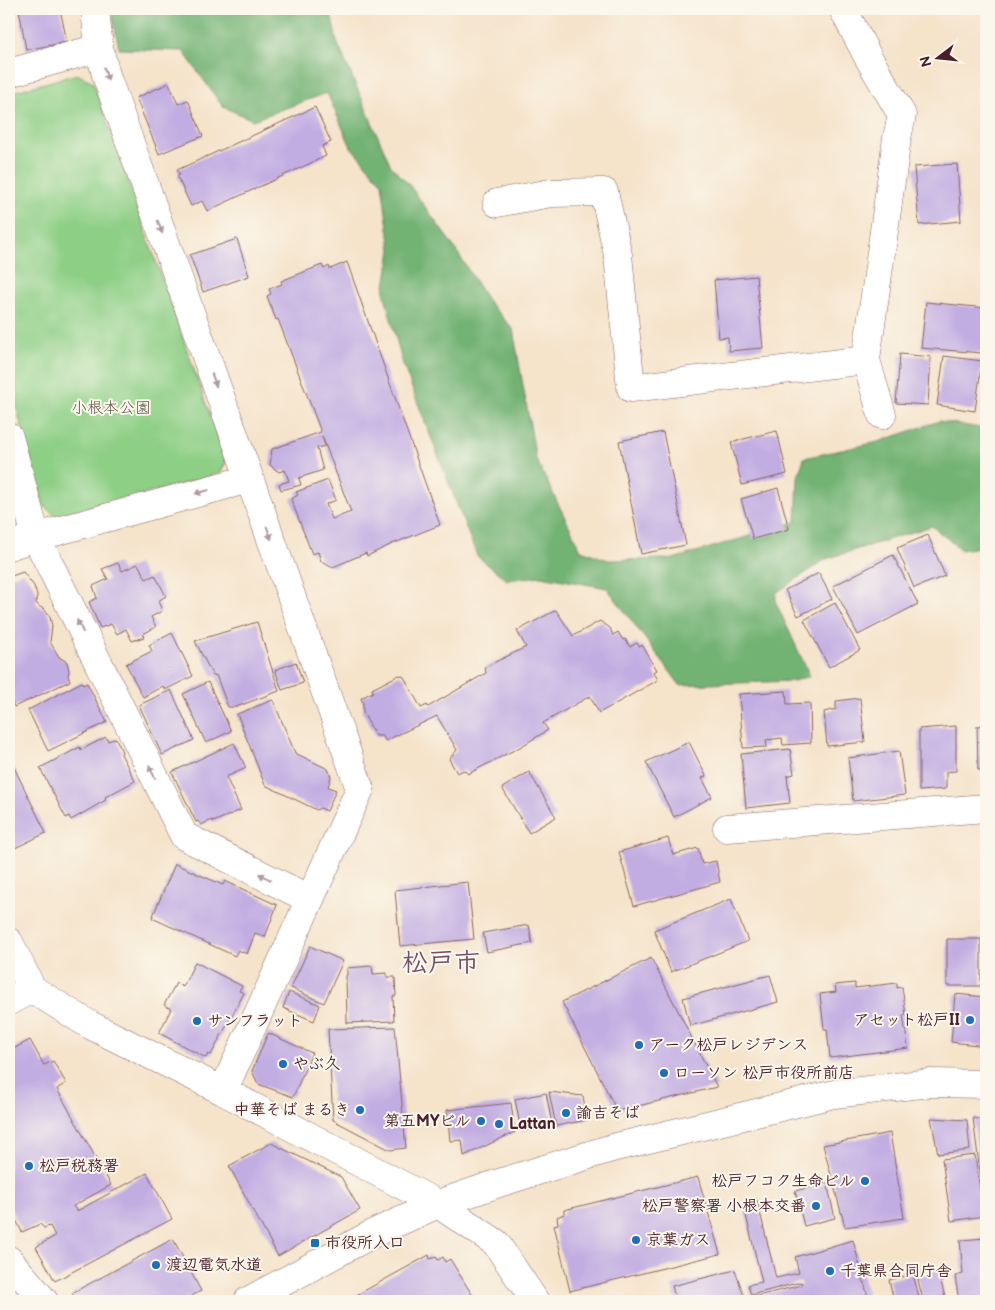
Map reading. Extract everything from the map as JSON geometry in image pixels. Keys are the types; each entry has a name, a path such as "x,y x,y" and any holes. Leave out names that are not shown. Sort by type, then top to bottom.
{"street":[{"path":"95,9 99,48 106,76 360,789 223,1091"},
{"path":"843,9 868,57 902,114 866,360 882,415"},
{"path":"9,73 99,48"},
{"path":"497,203 551,193 604,192 618,255 631,388 866,360"},
{"path":"9,437 36,536 184,836 309,899"},
{"path":"9,546 36,536 250,479"},
{"path":"727,828 986,808"},
{"path":"9,942 20,995 90,1025 223,1091 438,1204 496,1244 535,1301"},
{"path":"248,1301 374,1233 438,1204 498,1182 612,1148 834,1094 930,1083 986,1084"},
{"path":"9,1260 44,1301"}],"green space":[{"path":"111,9 330,9 337,42 391,166 408,183 454,247 487,300 513,329 536,459 581,550 608,560 673,559 796,522 798,477 804,458 878,442 939,421 986,429 986,546 961,550 932,526 826,559 776,593 776,603 810,676 794,681 680,685 607,588 541,576 507,580 477,556 403,365 384,292 391,250 382,183 351,147 327,93 253,120 223,107 183,51 119,49"},
{"name":"小根本公園","path":"77,74 93,82 226,461 221,473 58,518 44,506 9,381 9,93"}],"building":[{"path":"19,9 60,9 67,42 26,50"},
{"path":"169,83 178,104 188,100 203,136 159,154 136,98"},
{"path":"315,107 331,142 322,146 326,156 207,211 202,201 191,206 177,176 180,175 177,170"},
{"path":"957,164 961,221 919,225 914,167"},
{"path":"237,239 249,276 203,292 190,255"},
{"path":"347,262 440,525 367,556 366,553 333,567 321,561 318,552 312,554 291,499 298,495 296,492 328,480 336,500 326,504 332,519 351,512 322,436 325,446 317,448 323,470 299,478 301,485 281,490 279,484 289,481 285,470 279,472 270,465 272,449 321,432 278,319 276,320 267,296 271,294 269,289 282,284 281,281 322,265 324,269 329,266 330,269"},
{"path":"756,276 763,348 729,351 728,337 719,338 714,280"},
{"path":"926,302 986,308 982,353 921,348"},
{"path":"900,354 931,357 928,405 896,403"},
{"path":"944,356 982,361 975,411 937,405"},
{"path":"777,431 787,474 742,485 731,442"},
{"path":"663,432 686,545 641,554 619,441"},
{"path":"778,488 789,529 753,539 741,499"},
{"path":"928,535 945,576 914,588 897,548"},
{"path":"893,555 918,604 858,635 833,586"},
{"path":"118,563 122,571 138,564 146,579 155,575 166,596 158,601 162,611 151,617 156,627 143,634 144,637 132,641 126,629 117,634 111,624 100,628 89,602 97,598 93,586 108,579 102,569"},
{"path":"23,572 34,586 37,595 36,603 50,617 52,626 50,642 59,657 67,662 70,681 14,707 9,696 9,577"},
{"path":"819,573 832,599 798,616 785,590"},
{"path":"835,603 860,650 829,667 804,620"},
{"path":"556,610 573,636 600,621 610,628 613,635 618,632 630,647 637,643 640,647 642,645 657,670 654,672 658,680 599,713 590,696 543,723 548,730 468,774 464,770 457,773 449,759 457,750 437,716 385,741 383,736 376,736 363,713 361,698 373,692 372,689 399,675 404,677 421,708 427,705 428,707 486,673 485,667 526,647 517,631"},
{"path":"257,622 279,691 236,707 228,707 216,675 213,676 195,641"},
{"path":"172,633 193,676 165,690 163,686 143,697 126,664 152,651 149,645"},
{"path":"296,662 303,683 282,690 275,670"},
{"path":"82,682 83,685 87,683 107,722 48,751 28,710"},
{"path":"208,682 231,731 206,743 183,694"},
{"path":"171,690 194,740 162,755 139,705"},
{"path":"786,691 787,704 810,703 811,743 783,745 782,738 766,740 767,747 743,748 739,694"},
{"path":"860,698 865,742 827,746 824,712 836,709 836,701"},
{"path":"273,700 295,753 328,769 331,777 328,787 336,790 327,811 320,808 317,810 265,785 237,714"},
{"path":"986,725 986,770 978,770 977,726"},
{"path":"956,726 956,771 946,772 946,789 919,791 919,729"},
{"path":"106,737 108,741 116,738 122,752 121,754 135,781 105,797 106,800 71,820 69,816 66,818 40,768 80,747 81,750"},
{"path":"689,742 706,776 702,778 712,797 674,817 646,762"},
{"path":"234,743 246,768 226,777 241,810 201,825 198,821 196,822 172,772"},
{"path":"790,749 794,774 787,776 790,803 746,808 741,754"},
{"path":"899,751 905,795 853,801 848,758"},
{"path":"9,757 46,833 9,851"},
{"path":"529,772 556,817 529,833 502,788"},
{"path":"668,838 673,855 698,848 702,864 716,861 720,882 634,906 619,852"},
{"path":"175,864 223,885 225,881 277,905 265,937 255,933 247,954 238,950 235,956 152,918"},
{"path":"468,882 474,939 400,946 395,890"},
{"path":"731,899 748,941 671,972 654,930"},
{"path":"529,925 532,943 487,952 483,933"},
{"path":"947,939 981,939 981,986 947,986"},
{"path":"310,946 343,961 324,1003 291,988"},
{"name":"アーク松戸レジデンス","path":"651,958 717,1087 617,1111 562,1002"},
{"name":"サンフラット","path":"195,962 242,986 239,991 244,993 211,1055 208,1054 206,1058 159,1033 171,1009 164,1005 176,983 183,987"},
{"path":"372,966 373,974 387,973 387,977 395,977 396,996 393,996 394,1021 347,1023 347,968"},
{"path":"770,975 778,1002 690,1026 683,998"},
{"path":"855,983 855,988 897,983 897,988 902,987 906,1015 903,1015 908,1048 830,1058 827,1029 824,1029 820,994 836,992 835,985"},
{"path":"289,992 320,1005 314,1021 283,1008"},
{"name":"アセット松戸II","path":"955,994 986,997 986,1046 951,1042"},
{"path":"395,1027 406,1148 390,1150 333,1120 328,1029"},
{"path":"268,1033 312,1053 293,1097 258,1084 252,1071"},
{"path":"30,1040 44,1065 53,1061 66,1083 57,1089 111,1185 73,1206 77,1211 147,1173 172,1219 55,1281 36,1247 55,1236 50,1226 44,1228 40,1224 22,1232 9,1206 9,1051"},
{"path":"549,1092 583,1096 587,1120 556,1126"},
{"path":"546,1093 552,1124 521,1131 515,1099"},
{"name":"第五MYビル","path":"511,1103 515,1132 464,1156 462,1140 450,1141 447,1110"},
{"path":"931,1118 967,1120 970,1150 938,1154"},
{"path":"973,1118 986,1120 986,1211 985,1211"},
{"name":"松戸フコク生命ビル","path":"890,1133 904,1218 845,1227 823,1145"},
{"path":"271,1143 341,1177 360,1210 278,1256 229,1166"},
{"path":"975,1155 984,1216 951,1221 942,1159"},
{"name":"京葉ガス","path":"698,1177 720,1254 570,1291 554,1225 558,1224 557,1217 564,1214 564,1210"},
{"path":"827,1183 835,1218 804,1226 795,1191"},
{"name":"千葉県合同庁舎","path":"757,1200 776,1278 799,1273 795,1257 853,1240 869,1301 676,1301 672,1286 735,1270 745,1299 802,1285 801,1282 751,1295 748,1285 762,1282 743,1203"},
{"path":"986,1238 986,1301 959,1301 955,1276 963,1274 960,1240"},
{"name":"渡辺電気水道","path":"173,1239 201,1291 182,1301 78,1301 72,1293"},
{"path":"429,1255 430,1259 436,1257 438,1260 443,1257 445,1262 450,1259 476,1301 346,1301"},
{"path":"938,1270 946,1301 923,1301 917,1275"},
{"path":"913,1274 920,1301 894,1301 889,1280"}],"place":[{"name":"アセット松戸II","path":"970,1020"},
{"name":"サンフラット","path":"197,1021"},
{"name":"アーク松戸レジデンス","path":"639,1045"},
{"name":"やぶ久","path":"283,1064"},
{"name":"ローソン 松戸市役所前店","path":"664,1073"},
{"name":"中華そば まるき","path":"360,1110"},
{"name":"諭吉そば","path":"566,1113"},
{"name":"第五MYビル","path":"481,1121"},
{"name":"Lattan","path":"499,1124"},
{"name":"松戸税務署","path":"29,1166"},
{"name":"松戸フコク生命ビル","path":"865,1181"},
{"name":"松戸警察署 小根本交番","path":"816,1206"},
{"name":"京葉ガス","path":"636,1240"},
{"name":"市役所入口","path":"315,1243"},
{"name":"渡辺電気水道","path":"156,1265"},
{"name":"千葉県合同庁舎","path":"830,1271"}],"district":[{"name":"松戸市","path":"441,963"}]}
